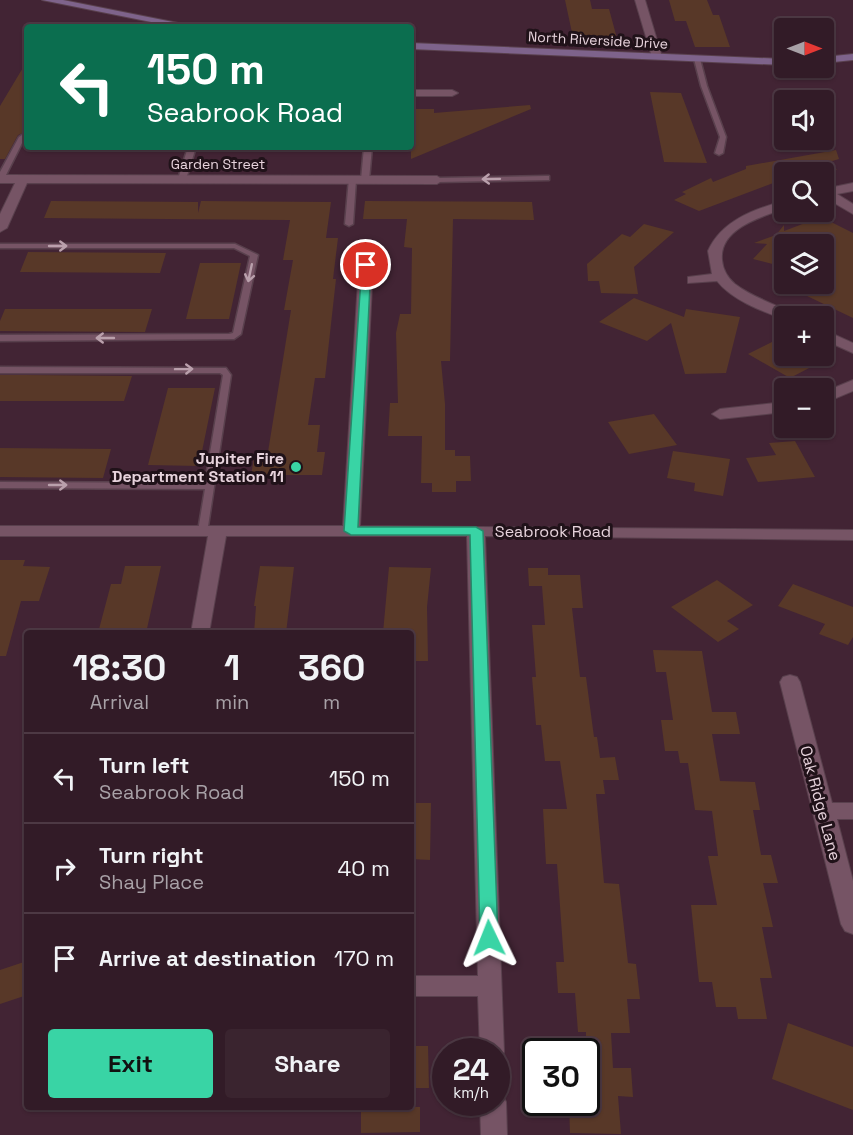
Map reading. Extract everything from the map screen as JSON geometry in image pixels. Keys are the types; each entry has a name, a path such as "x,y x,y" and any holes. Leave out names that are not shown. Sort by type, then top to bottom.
{"street":[{"path":"47,0 176,24"},
{"path":"640,0 657,57"},
{"name":"North Riverside Drive","path":"414,46 774,62"},
{"path":"834,59 853,57"},
{"path":"414,93 452,93"},
{"name":"Garden Street","path":"0,179 437,180"},
{"path":"0,228 23,179"},
{"path":"834,191 853,188"},
{"path":"834,198 853,210"},
{"path":"774,209 724,234 714,251 720,277 743,295 774,309"},
{"path":"351,531 366,265"},
{"path":"693,280 720,277"},
{"path":"834,339 853,349"},
{"path":"834,394 853,385"},
{"path":"720,414 774,409"},
{"name":"Seabrook Road","path":"0,531 476,531 853,535"},
{"path":"200,630 210,531"},
{"path":"476,531 492,1038"},
{"name":"Oak Ridge Lane","path":"790,682 853,924"},
{"path":"823,811 853,811"},
{"path":"414,986 490,986"},
{"path":"493,1116 494,1135"}],"lane":[{"path":"697,59 704,86 723,137 719,153"},
{"path":"0,179 22,137"},
{"path":"182,179 191,150"},
{"path":"349,224 367,150"},
{"path":"437,180 546,178"},
{"path":"0,246 235,246 254,255 237,334 231,337 0,338"},
{"path":"0,370 224,370 227,375 210,486 210,531"},
{"path":"0,485 210,486"}],"building":[{"path":"565,0 590,0 592,9 609,9 618,42 574,42"},
{"path":"669,0 707,0 713,15 719,15 730,47 695,47 686,21 675,21"},
{"path":"24,66 24,134 18,135 5,159 0,159 0,106"},
{"path":"650,92 681,93 707,163 664,162"},
{"path":"530,105 531,109 411,159 411,150 414,150 414,109 434,109 434,113"},
{"path":"836,150 839,159 829,162 774,162 774,183 699,211 674,200 686,194 682,192 711,178 713,182 746,169 746,166"},
{"path":"51,201 198,202 198,213 201,201 331,202 326,238 338,238 333,279 336,279 325,378 315,378 308,425 320,425 317,452 325,452 322,475 251,475 254,458 267,458 291,310 284,310 293,260 283,260 290,220 44,218"},
{"path":"365,201 532,202 534,220 453,219 450,361 441,361 445,404 445,450 455,450 455,456 470,456 471,481 456,481 456,492 432,492 432,483 421,483 422,436 388,436 390,403 398,403 396,333 400,314 411,314 412,248 404,247 407,219 363,219"},
{"path":"808,222 831,222 853,233 853,318 834,309 834,306 828,306 803,294 834,294 834,234 777,234 784,225 784,231"},
{"path":"644,224 674,232 634,267 638,294 601,293 599,281 588,281 587,264 622,234 630,237"},
{"path":"774,236 774,264 753,259 767,244 754,243"},
{"path":"28,252 166,253 160,273 20,272"},
{"path":"200,263 241,263 229,319 186,319"},
{"path":"634,298 684,317 686,309 740,317 726,373 685,374 671,323 647,341 599,322"},
{"path":"5,309 152,309 145,332 0,331 0,321"},
{"path":"774,341 774,366 813,366 790,378 748,354"},
{"path":"0,375 132,376 124,401 0,401"},
{"path":"168,388 215,388 199,466 148,465"},
{"path":"654,414 677,445 629,454 608,422"},
{"path":"795,441 815,477 758,482 746,458 776,455 769,443"},
{"path":"0,448 111,449 103,478 0,477"},
{"path":"673,451 730,459 723,496 694,491 695,483 667,478"},
{"path":"0,560 25,560 23,566 50,567 39,601 21,601 6,656 0,656"},
{"path":"125,566 161,566 147,630 99,630 111,584 121,584"},
{"path":"260,566 294,567 286,630 254,630 256,606 254,606"},
{"path":"389,567 431,568 427,607 428,661 414,661 414,630 383,630"},
{"path":"528,568 548,568 548,575 580,575 583,608 572,608 580,677 586,677 594,737 597,737 600,758 615,757 619,780 603,780 605,794 596,794 604,883 619,884 628,963 636,964 640,999 627,999 630,1033 611,1033 613,1068 631,1068 633,1097 618,1096 621,1134 570,1133 569,1116 600,1116 600,1038 586,1038 586,1032 578,1032 575,993 558,993 556,962 564,962 557,864 546,864 543,809 567,809 560,761 545,761 541,725 536,725 532,677 536,677 532,625 545,625 542,586 529,586"},
{"path":"717,580 753,605 727,621 739,629 718,642 671,607"},
{"path":"793,584 853,607 853,637 848,645 819,634 825,624 778,606"},
{"path":"653,650 702,651 712,712 736,712 740,734 712,734 720,781 755,782 760,810 753,810 761,855 771,855 778,883 763,883 773,927 762,927 772,978 760,978 767,1019 738,1019 736,1007 716,1007 712,982 699,982 691,905 717,905 708,856 718,856 712,811 695,810 688,763 680,763 678,751 665,751 661,720 673,720 666,672 656,672"},
{"path":"414,803 431,803 430,860 414,859"},
{"path":"24,962 24,996 0,1004 0,970"},
{"path":"788,1023 853,1047 853,1110 772,1079"},
{"path":"414,1046 428,1046 429,1088 414,1088"},
{"path":"414,1107 420,1107 420,1132 361,1133 361,1110 414,1110"}],"place":[{"name":"Jupiter Fire Department Station 11","path":"296,467"}],"route":[{"path":"366,265 351,531 476,531 489,938"}]}
